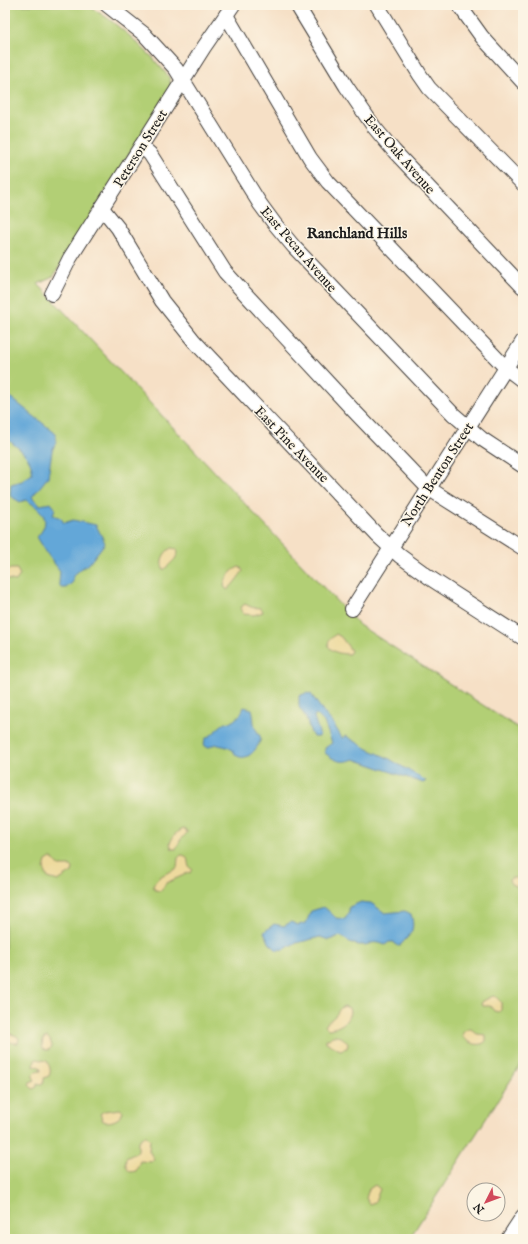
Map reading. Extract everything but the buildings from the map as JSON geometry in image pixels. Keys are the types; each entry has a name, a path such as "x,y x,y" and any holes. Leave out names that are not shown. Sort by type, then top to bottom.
{"street":[{"name":"East Pecan Avenue","path":"107,5 144,34 176,69 182,81 195,99 257,199 294,247 453,414 482,439 523,466"},
{"name":"East Oak Avenue","path":"297,5 346,86 374,127 394,152 523,287"},
{"path":"377,5 429,88 523,184"},
{"path":"459,5 482,37 523,82"},
{"name":"Peterson Street","path":"52,294 70,258 182,81 229,10"},
{"path":"229,10 310,158 328,182 506,368 523,381"},
{"path":"141,146 150,154 225,272 428,488 523,548"},
{"name":"East Pine Avenue","path":"102,208 121,234 162,301 194,340 378,535 400,556 433,580 523,638"},
{"name":"North Benton Street","path":"352,609 523,341"},
{"path":"509,1238 523,1216"}],"green space":[{"path":"5,5 87,5 109,19 152,57 169,77 171,86 53,277 38,284 359,625 523,731 523,1061 409,1239 5,1239"}],"sand":[{"path":"171,548 177,549 178,553 175,559 164,570 162,561 166,552"},
{"path":"239,567 243,571 227,590 224,586 227,577 233,570"},
{"path":"10,569 17,569 20,575 16,581 5,579 5,572"},
{"path":"245,604 253,608 260,608 263,612 254,615 243,614 240,608"},
{"path":"336,634 341,637 350,649 351,651 349,654 335,652 328,646 329,640"},
{"path":"183,829 187,831 187,833 181,839 176,849 172,849 170,843 172,839"},
{"path":"181,855 187,857 189,867 193,870 190,873 188,872 166,883 161,891 155,890 153,886 155,882 160,877 177,868 178,858"},
{"path":"51,858 59,866 71,866 73,868 72,872 58,881 48,878 44,869 46,861"},
{"path":"511,878 523,878 523,889 511,884 509,880"},
{"path":"493,996 501,1002 501,1010 499,1012 494,1011 490,1006 483,1006 481,1004 483,1001"},
{"path":"344,1006 349,1008 350,1011 348,1019 339,1026 328,1029 325,1026 326,1024"},
{"path":"471,1029 477,1034 486,1035 486,1041 480,1044 474,1044 464,1039 462,1036 463,1033"},
{"path":"11,1034 17,1036 19,1039 18,1043 12,1043 9,1040 5,1044 5,1035"},
{"path":"332,1036 345,1040 348,1044 347,1048 340,1050 326,1042 326,1039 329,1039"},
{"path":"47,1037 52,1046 46,1050 43,1049 42,1046 43,1039"},
{"path":"35,1060 47,1061 50,1072 49,1076 44,1078 44,1082 41,1084 37,1083 37,1087 33,1089 29,1085 30,1082 35,1080 33,1074 41,1071 40,1067 34,1066"},
{"path":"120,1109 123,1111 118,1118 109,1122 103,1121 100,1114 104,1111"},
{"path":"144,1136 150,1140 149,1151 154,1159 151,1162 140,1161 136,1171 131,1172 126,1166 126,1158 136,1153 138,1150 138,1141"},
{"path":"375,1185 380,1189 375,1202 369,1204 366,1198 369,1189"}],"water":[{"path":"5,393 55,433 56,442 52,451 48,477 32,497 40,505 51,503 55,508 53,515 61,518 64,523 73,520 96,525 105,543 88,565 73,576 73,582 66,588 61,588 59,583 60,571 37,537 42,531 44,525 44,516 37,508 26,500 20,502 10,496 11,484 22,481 32,474 32,468 27,457 5,437"},
{"path":"306,693 311,694 333,723 342,738 346,736 368,749 388,758 426,781 423,783 354,759 350,761 339,761 329,756 325,753 325,748 332,743 324,722 316,714 314,716 319,737 313,737 305,716 299,707 299,696"},
{"path":"244,707 252,709 255,727 261,739 258,746 252,753 245,757 241,757 237,756 228,747 215,744 208,748 204,745 205,739 223,724 233,721 241,714"},
{"path":"361,902 371,903 385,913 405,911 411,914 413,922 412,931 402,944 397,946 394,942 389,942 385,945 374,943 357,945 340,936 329,940 320,937 293,944 285,949 277,950 270,944 264,932 274,924 284,926 291,922 298,925 306,923 311,911 324,907 336,918 345,919 349,913 349,907"}],"district":[{"name":"Ranchland Hills","path":"357,233"}]}
